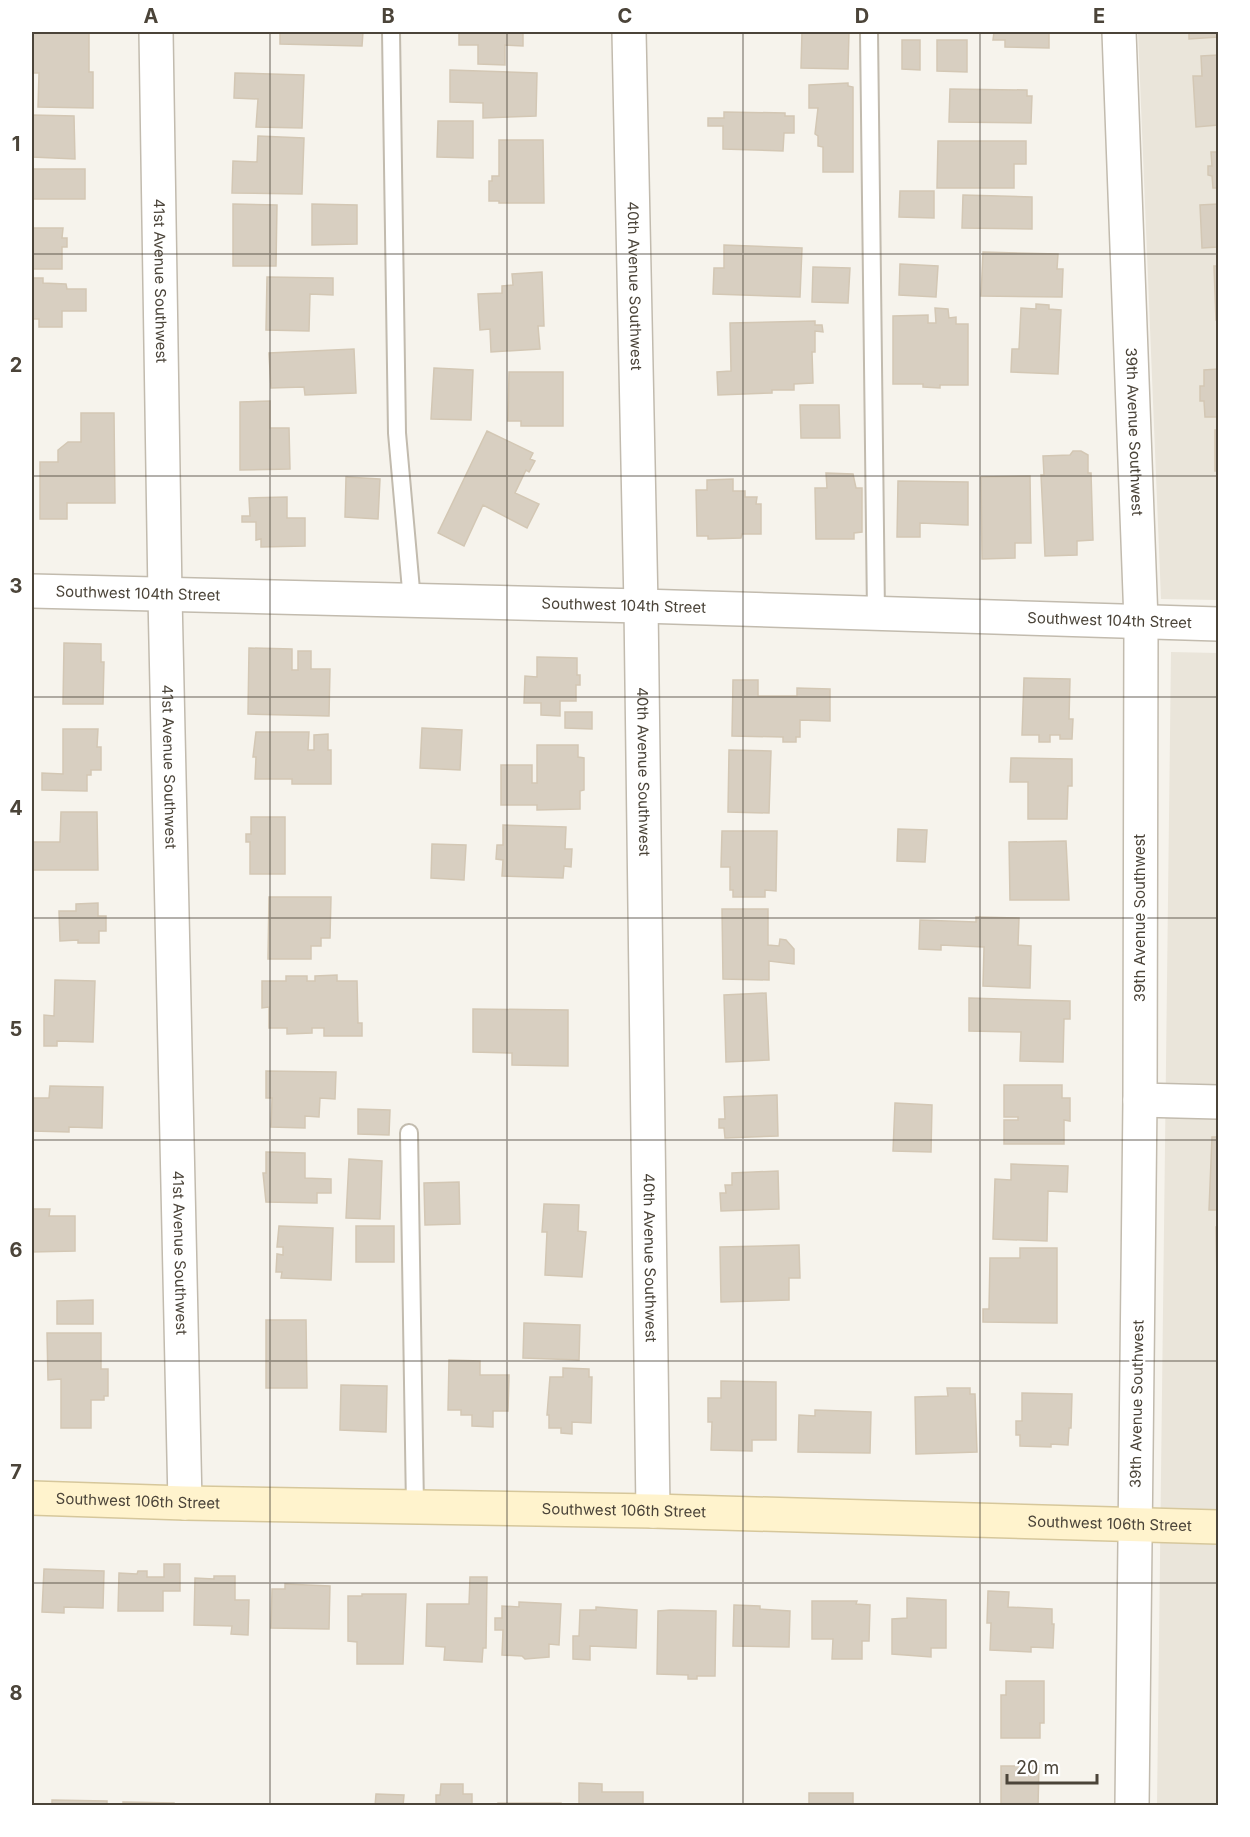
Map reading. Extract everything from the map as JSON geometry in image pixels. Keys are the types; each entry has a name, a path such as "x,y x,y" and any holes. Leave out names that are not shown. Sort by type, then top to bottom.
{"street":[{"name":"41st Avenue Southwest","path":"156,32 165,596 185,1503"},
{"name":"40th Avenue Southwest","path":"629,32 653,1511"},
{"name":"39th Avenue Southwest","path":"1119,32 1141,621 1140,1100 1132,1806"},
{"name":"Southwest 104th Street","path":"32,591 640,606 1218,624"},
{"path":"1140,1100 1218,1102"},
{"name":"Southwest 106th Street","path":"32,1498 653,1511 1218,1527"}],"lane":[{"path":"391,32 397,433 412,601"},
{"path":"869,32 876,613"},
{"path":"409,1133 415,1507"}],"shaded area":[{"path":"1138,32 1218,32 1218,600 1161,599"},
{"path":"1171,652 1218,653 1218,1805 1157,1806"}],"building":[{"path":"32,32 89,32 89,72 93,72 93,108 38,107 39,73 32,73"},
{"path":"280,32 363,32 362,46 280,44"},
{"path":"459,32 523,32 523,46 505,45 505,65 478,64 478,45 459,45"},
{"path":"802,32 849,32 848,69 801,68"},
{"path":"994,32 1049,32 1049,48 1005,47 1005,40 993,40"},
{"path":"1189,32 1218,32 1218,37 1189,39"},
{"path":"902,40 920,40 920,70 902,69"},
{"path":"937,40 967,40 967,72 937,71"},
{"path":"1218,55 1218,125 1196,127 1193,76 1202,76 1201,56"},
{"path":"450,70 537,73 536,116 483,118 483,103 450,102"},
{"path":"235,73 304,75 302,128 256,127 258,99 234,98"},
{"path":"848,83 848,86 853,87 853,172 823,172 823,147 818,146 818,136 815,134 818,108 809,108 809,85"},
{"path":"950,89 1027,90 1027,96 1032,96 1031,123 949,122"},
{"path":"724,112 785,113 785,116 794,116 794,133 784,133 783,151 723,149 723,126 708,126 708,118 724,118"},
{"path":"32,115 74,116 75,159 32,157"},
{"path":"438,121 473,121 473,158 437,157"},
{"path":"258,136 304,138 302,194 232,193 233,161 257,162"},
{"path":"499,140 543,140 544,203 489,201 489,181 492,181 492,176 499,176"},
{"path":"938,141 1026,141 1026,164 1014,164 1014,188 937,188"},
{"path":"1211,152 1218,152 1218,188 1213,188 1212,176 1208,175 1208,166 1212,166"},
{"path":"32,169 85,169 85,199 32,199"},
{"path":"900,191 934,191 934,218 899,217"},
{"path":"963,195 1032,197 1032,229 962,228"},
{"path":"233,204 277,205 276,266 233,266"},
{"path":"312,204 357,205 357,244 312,245"},
{"path":"1218,204 1218,247 1202,248 1200,205"},
{"path":"32,228 63,228 62,238 67,238 67,247 62,247 62,269 32,269"},
{"path":"724,245 802,248 800,297 713,294 714,268 724,268"},
{"path":"983,252 1058,254 1057,269 1063,269 1062,297 981,296"},
{"path":"900,264 938,266 936,297 899,295"},
{"path":"1214,266 1218,266 1218,320 1216,320"},
{"path":"813,267 850,268 848,303 812,302"},
{"path":"542,272 544,326 538,326 540,349 491,352 490,329 480,330 478,294 502,293 502,286 513,285 512,274"},
{"path":"267,277 333,278 333,295 310,294 309,331 266,330"},
{"path":"32,278 43,278 43,283 66,284 67,289 86,289 86,311 62,311 62,327 39,327 39,319 32,319"},
{"path":"1036,304 1049,305 1049,309 1061,310 1058,374 1011,372 1012,349 1019,349 1021,308 1036,309"},
{"path":"935,308 948,309 949,318 956,317 956,324 968,324 968,385 940,385 940,388 923,387 923,384 893,384 893,316 928,315 928,323 936,323"},
{"path":"815,321 815,325 822,325 823,332 815,331 815,352 812,352 813,383 794,384 794,390 772,390 772,393 718,395 717,372 731,371 730,323"},
{"path":"354,349 356,393 305,395 304,387 271,388 269,353"},
{"path":"434,368 473,370 471,420 431,419"},
{"path":"1218,369 1218,417 1205,417 1204,401 1200,401 1200,386 1204,386 1204,370"},
{"path":"509,372 563,372 563,426 521,426 521,421 508,421"},
{"path":"270,401 270,428 289,428 290,469 240,470 240,402"},
{"path":"800,405 839,405 840,438 801,438"},
{"path":"81,413 114,413 115,503 67,503 67,519 40,519 40,462 58,462 58,450 68,442 81,442"},
{"path":"1215,430 1218,430 1218,471 1215,471"},
{"path":"487,431 533,453 530,459 535,461 529,472 526,470 515,493 539,504 527,528 483,505 464,546 438,533"},
{"path":"1073,451 1081,451 1088,455 1088,473 1091,473 1093,540 1077,541 1077,555 1045,556 1041,475 1044,475 1043,456 1070,455"},
{"path":"826,473 853,474 856,488 862,488 862,532 854,533 854,539 816,539 815,488 827,488"},
{"path":"1030,476 1031,543 1015,543 1015,558 982,559 981,477"},
{"path":"346,477 380,479 378,519 345,517"},
{"path":"733,479 733,491 745,491 745,497 757,497 756,504 761,504 761,534 742,534 741,538 708,539 708,536 697,536 696,490 707,490 707,480"},
{"path":"898,481 968,482 968,525 920,523 920,537 897,537"},
{"path":"287,497 287,518 305,518 305,546 261,547 261,539 256,540 256,522 242,522 242,516 250,516 249,498"},
{"path":"64,643 101,644 101,662 104,662 103,704 63,704"},
{"path":"249,648 292,649 292,670 298,670 298,651 311,651 311,669 330,669 329,716 248,714"},
{"path":"537,657 577,658 577,675 580,675 580,685 576,685 576,701 560,701 560,716 541,715 541,703 524,703 525,676 537,677"},
{"path":"1024,678 1070,679 1069,719 1073,719 1072,739 1060,739 1060,735 1050,735 1050,742 1039,742 1039,735 1022,735"},
{"path":"733,680 758,680 758,696 797,696 797,688 830,689 830,721 800,720 800,737 796,737 796,742 783,742 783,737 732,736"},
{"path":"565,712 592,712 592,729 565,728"},
{"path":"422,728 462,730 460,770 420,768"},
{"path":"63,729 98,729 97,747 101,747 101,770 91,770 91,775 87,775 87,791 42,790 42,773 63,774"},
{"path":"256,732 309,732 308,750 314,750 314,735 328,734 328,750 331,750 331,784 292,784 292,779 255,779 256,757 253,757"},
{"path":"537,745 578,745 578,757 584,758 584,790 580,791 580,809 537,810 537,805 501,805 501,765 532,765 532,783 537,783"},
{"path":"729,750 771,751 769,813 728,812"},
{"path":"1011,758 1072,759 1072,786 1068,786 1067,819 1028,819 1028,782 1010,782"},
{"path":"61,812 97,812 98,870 32,870 32,842 60,842"},
{"path":"251,817 285,817 285,874 250,874 250,842 246,842 246,834 251,834"},
{"path":"503,825 566,827 565,849 572,849 571,867 564,866 563,878 502,876 503,860 496,859 497,845 503,845"},
{"path":"898,829 927,830 925,862 897,861"},
{"path":"722,831 777,831 776,891 765,890 765,897 733,897 733,890 730,890 730,867 721,867"},
{"path":"1066,841 1069,900 1010,900 1009,842"},
{"path":"432,844 466,845 464,880 431,878"},
{"path":"269,897 331,897 330,938 321,938 321,946 311,946 311,959 268,959"},
{"path":"98,903 98,916 106,916 106,931 99,931 99,943 78,943 78,940 60,941 59,911 76,911 76,904"},
{"path":"722,909 768,909 768,945 779,946 780,939 786,940 794,949 794,964 769,961 769,980 723,979"},
{"path":"976,917 1019,918 1018,945 1031,946 1030,988 983,986 984,947 941,945 941,950 919,949 920,920 976,922"},
{"path":"337,975 337,981 357,981 358,1023 362,1023 362,1036 324,1036 324,1028 312,1028 312,1033 287,1034 287,1028 269,1028 269,1007 262,1008 262,981 286,981 286,976 307,976 307,981 315,981 315,976"},
{"path":"55,980 95,981 93,1042 57,1041 57,1046 44,1046 44,1015 54,1016"},
{"path":"766,993 769,1060 726,1062 724,995"},
{"path":"969,998 1070,1001 1070,1019 1064,1019 1063,1062 1020,1061 1021,1032 969,1031"},
{"path":"473,1009 568,1010 568,1066 512,1065 512,1053 473,1052"},
{"path":"266,1071 336,1072 335,1099 320,1098 319,1117 305,1116 305,1128 271,1127 272,1098 266,1098"},
{"path":"1004,1085 1062,1085 1062,1098 1070,1098 1070,1121 1064,1120 1064,1144 1004,1144 1004,1120 1018,1120 1018,1117 1004,1117"},
{"path":"50,1086 103,1087 102,1128 69,1127 69,1132 32,1131 32,1098 49,1098"},
{"path":"777,1095 778,1136 725,1138 724,1128 719,1128 719,1119 725,1119 724,1097"},
{"path":"895,1103 932,1105 931,1152 893,1151"},
{"path":"358,1109 390,1110 389,1135 358,1134"},
{"path":"1212,1137 1218,1137 1218,1210 1209,1210"},
{"path":"266,1152 305,1153 305,1178 331,1179 331,1193 317,1193 317,1203 266,1202 263,1173 266,1173"},
{"path":"349,1159 382,1161 380,1219 346,1218"},
{"path":"1011,1164 1068,1166 1067,1192 1048,1191 1047,1241 993,1239 995,1179 1011,1180"},
{"path":"778,1171 779,1209 721,1211 720,1193 726,1193 725,1185 732,1185 732,1173"},
{"path":"459,1182 460,1224 425,1225 424,1183"},
{"path":"544,1204 579,1205 578,1231 586,1232 582,1277 545,1275 547,1232 542,1232"},
{"path":"32,1209 50,1209 49,1216 75,1216 75,1251 32,1252"},
{"path":"279,1226 333,1228 331,1280 281,1278 282,1272 276,1272 277,1254 283,1255 283,1247 277,1247"},
{"path":"356,1226 394,1226 394,1262 356,1262"},
{"path":"1216,1227 1218,1227 1218,1280 1217,1280"},
{"path":"799,1245 800,1278 789,1278 789,1300 721,1302 720,1247"},
{"path":"1020,1248 1057,1248 1057,1323 983,1322 983,1309 989,1309 990,1258 1020,1258"},
{"path":"93,1300 93,1324 57,1324 57,1301"},
{"path":"266,1320 306,1320 307,1388 266,1388"},
{"path":"524,1323 580,1325 579,1360 523,1358"},
{"path":"47,1333 101,1333 101,1369 108,1369 108,1396 104,1396 104,1400 91,1400 91,1428 61,1428 61,1379 48,1380"},
{"path":"449,1360 480,1361 480,1375 509,1375 508,1411 493,1411 493,1427 472,1426 472,1415 461,1415 461,1410 448,1410"},
{"path":"563,1368 589,1369 589,1377 592,1377 591,1423 572,1422 572,1434 561,1433 561,1428 549,1428 549,1415 547,1415 550,1377 563,1377"},
{"path":"721,1381 776,1382 776,1440 752,1440 752,1451 711,1450 712,1422 708,1422 708,1398 721,1398"},
{"path":"341,1385 387,1386 386,1432 340,1430"},
{"path":"947,1388 970,1388 970,1394 975,1394 977,1452 916,1454 915,1397 948,1396"},
{"path":"1022,1393 1072,1394 1068,1445 1020,1446 1020,1435 1016,1435 1016,1421 1022,1421"},
{"path":"815,1410 871,1412 870,1453 798,1452 799,1415 815,1416"},
{"path":"164,1564 180,1564 180,1591 163,1591 163,1611 118,1611 119,1573 137,1574 138,1571 147,1571 147,1577 164,1577"},
{"path":"44,1569 104,1571 103,1608 64,1607 64,1613 42,1612"},
{"path":"214,1576 235,1576 235,1600 249,1600 248,1635 231,1634 232,1626 194,1625 195,1578 214,1579"},
{"path":"470,1577 487,1577 486,1648 483,1648 482,1662 444,1660 445,1647 426,1646 427,1604 469,1604"},
{"path":"285,1584 330,1586 329,1629 271,1628 272,1589 285,1589"},
{"path":"988,1591 1009,1592 1008,1607 1052,1609 1053,1648 1031,1647 1031,1652 990,1650 991,1623 987,1623"},
{"path":"362,1594 406,1594 403,1664 357,1664 357,1642 348,1641 348,1596 362,1596"},
{"path":"907,1598 946,1600 946,1648 931,1648 931,1657 892,1654 892,1619 907,1618"},
{"path":"812,1601 857,1601 856,1604 870,1605 869,1641 862,1641 862,1659 832,1659 833,1639 812,1639"},
{"path":"519,1602 561,1604 559,1645 549,1644 549,1657 525,1659 522,1656 502,1655 503,1630 495,1630 495,1618 502,1618 502,1606 519,1607"},
{"path":"734,1605 790,1611 789,1647 733,1646"},
{"path":"596,1607 637,1610 636,1648 590,1646 590,1660 573,1659 573,1636 579,1636 580,1610 596,1610"},
{"path":"658,1611 716,1611 715,1676 697,1676 697,1679 688,1679 688,1675 657,1674"},
{"path":"1006,1681 1044,1681 1044,1723 1040,1723 1040,1738 1001,1738 1001,1695 1006,1695"},
{"path":"1001,1766 1039,1766 1038,1806 1001,1806"},
{"path":"579,1783 602,1784 602,1792 643,1792 643,1806 579,1806"},
{"path":"441,1784 463,1784 463,1794 472,1794 472,1806 436,1806 436,1795 440,1795"},
{"path":"809,1793 853,1793 853,1806 809,1806"},
{"path":"376,1794 404,1795 403,1806 375,1806"},
{"path":"52,1800 107,1801 107,1806 52,1806"},
{"path":"123,1802 174,1803 174,1806 123,1806"},
{"path":"498,1803 561,1803 561,1806 498,1806"}]}
